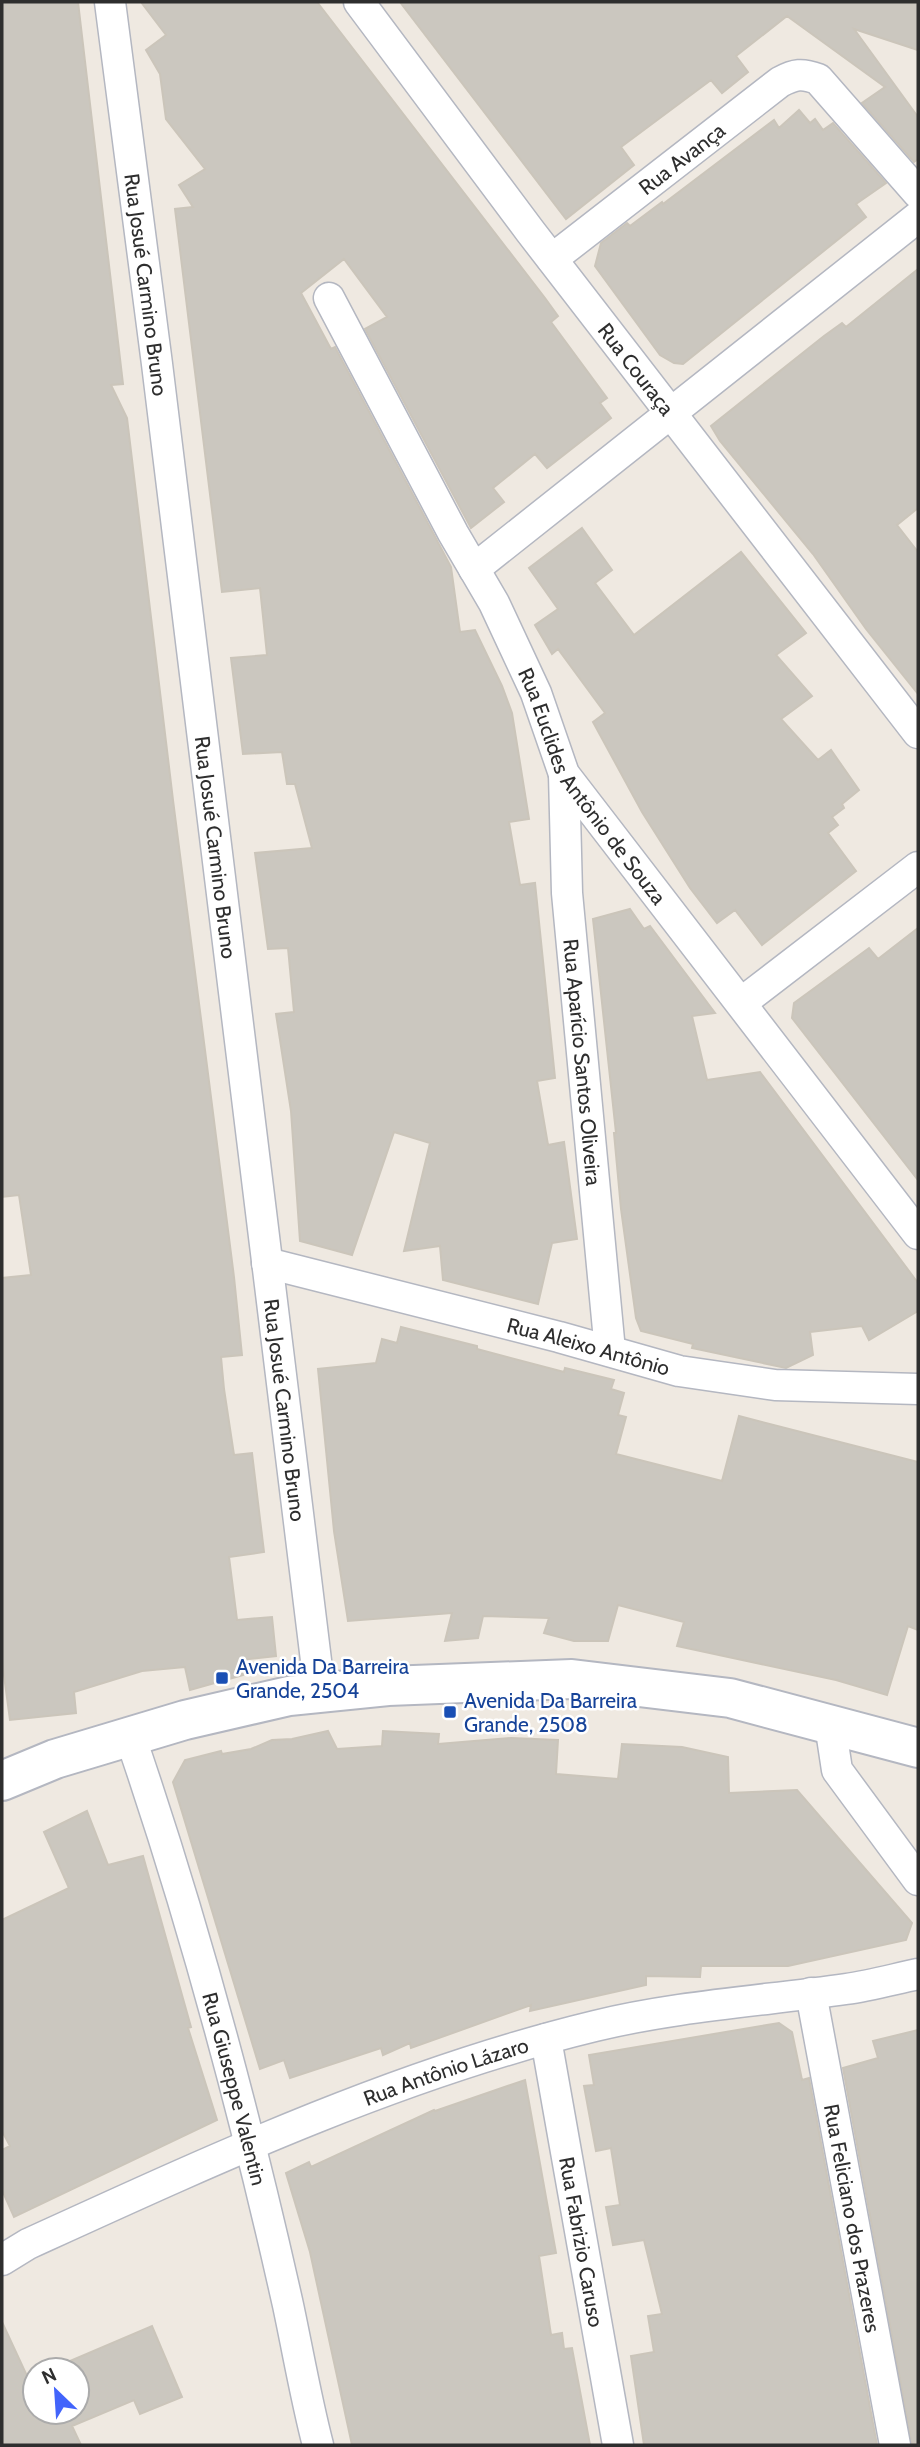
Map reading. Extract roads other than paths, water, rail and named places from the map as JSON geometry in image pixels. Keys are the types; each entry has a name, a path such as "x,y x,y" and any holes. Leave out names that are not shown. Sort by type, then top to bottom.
{"main road":[{"path":"2,1781 55,1759 130,1736 289,1696 388,1686 572,1679 730,1698 918,1748"}],"street":[{"name":"Rua Josué Carmino Bruno","path":"110,2 320,1693"},
{"name":"Rua Couraça","path":"359,2 552,259 918,733"},
{"name":"Rua Avança","path":"552,259 780,82 794,75 806,74 818,79 918,193"},
{"path":"474,569 918,217"},
{"name":"Rua Euclides Antônio de Souza","path":"329,298 494,603 536,692 564,774 918,1234"},
{"name":"Rua Aparício Santos Oliveira","path":"564,774 567,894 611,1351"},
{"path":"741,1003 918,867"},
{"name":"Rua Aleixo Antônio","path":"267,1263 315,1273 679,1371 775,1385 918,1389"},
{"path":"830,1724 837,1770 918,1880"},
{"name":"Rua Giuseppe Valentin","path":"130,1736 164,1840 226,2050 288,2306 318,2445"},
{"name":"Rua Antônio Lázaro","path":"2,2260 41,2239 249,2144 322,2114 505,2050 597,2025 695,2006 848,1989 918,1975"},
{"name":"Rua Feliciano dos Prazeres","path":"811,1993 895,2445"},
{"name":"Rua Fabrizio Caruso","path":"546,2039 618,2445"}],"place":[{"name":"Avenida Da Barreira Grande, 2504","path":"222,1678"},
{"name":"Avenida Da Barreira Grande, 2508","path":"450,1712"}]}
